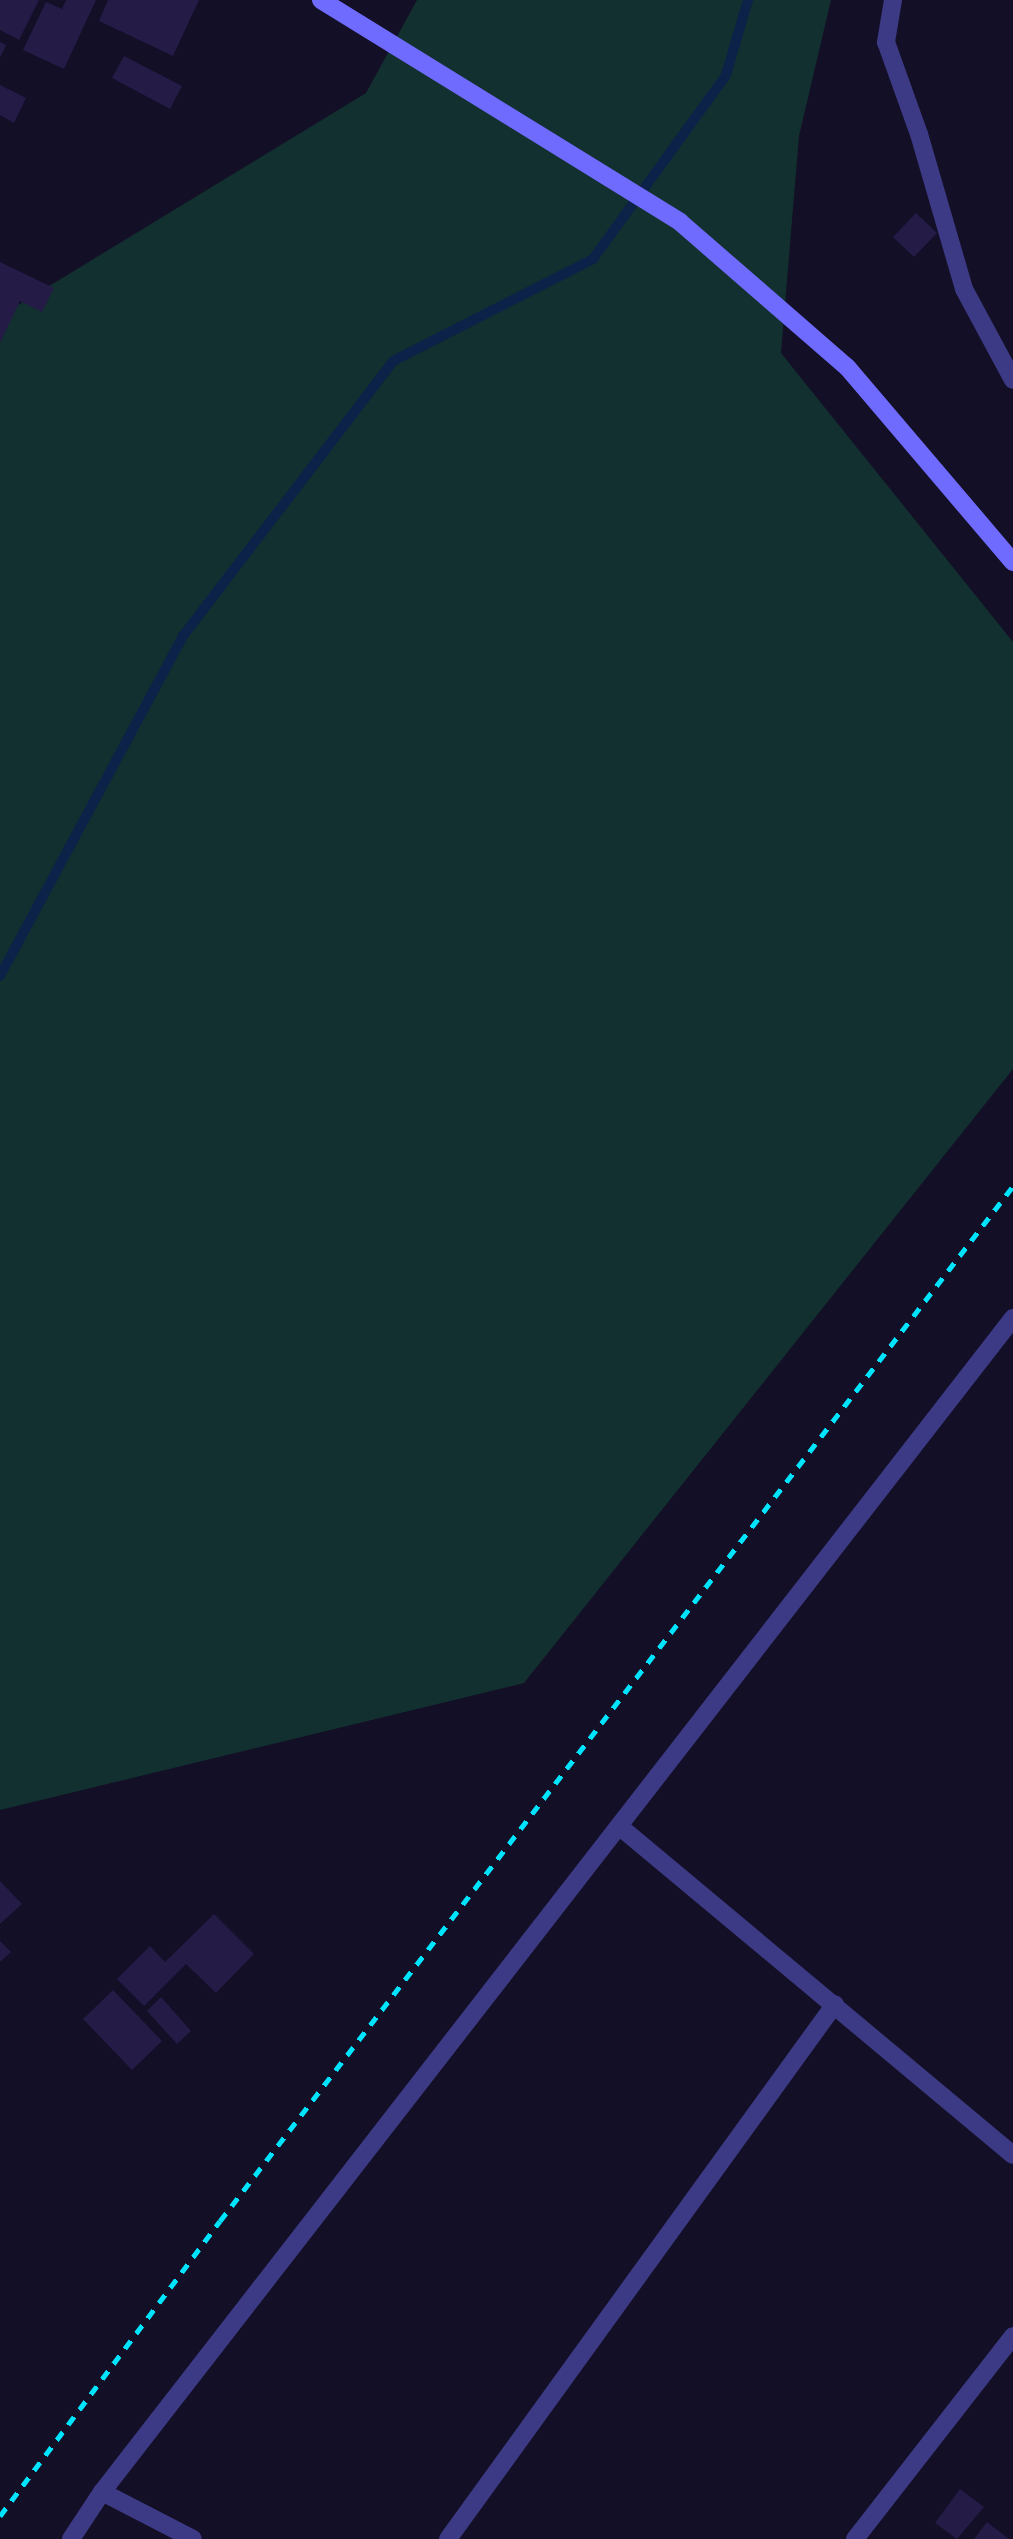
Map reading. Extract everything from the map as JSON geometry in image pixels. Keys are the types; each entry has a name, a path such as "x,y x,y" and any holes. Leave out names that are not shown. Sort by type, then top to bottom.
{"street":[{"path":"321,0 680,222 847,367 1013,561"},
{"path":"893,0 886,42 919,134 964,289 1013,380"},
{"path":"71,2539 102,2492 1013,1318"},
{"path":"619,1826 1013,2155"},
{"path":"448,2539 835,2004"},
{"path":"855,2539 1013,2336"},
{"path":"102,2492 193,2539"}],"green space":[{"path":"417,0 831,0 799,136 781,353 1013,642 1013,1069 524,1683 0,1810 0,316 366,93"}],"building":[{"path":"0,0 39,0 19,40 0,30"},
{"path":"66,0 96,0 64,69 23,50 46,2 62,9"},
{"path":"108,0 199,0 173,56 99,21"},
{"path":"0,42 6,45 0,58"},
{"path":"124,56 182,86 170,109 112,78"},
{"path":"0,85 26,98 14,123 0,115"},
{"path":"916,213 937,233 914,257 893,237"},
{"path":"0,262 54,288 42,312 20,301 0,343"},
{"path":"0,1881 22,1904 0,1924"},
{"path":"214,1914 254,1954 216,1993 186,1964 144,2006 117,1979 150,1946 165,1962"},
{"path":"0,1941 11,1952 0,1962"},
{"path":"113,1990 162,2041 132,2070 83,2019"},
{"path":"161,1997 191,2031 177,2044 147,2011"},
{"path":"960,2489 984,2507 957,2539 935,2523"},
{"path":"987,2522 1009,2539 974,2539"}],"waterway":[{"path":"0,976 183,636 393,361 593,259 726,75 748,0"}],"railway":[{"path":"0,2516 220,2221 1013,1186"}]}
